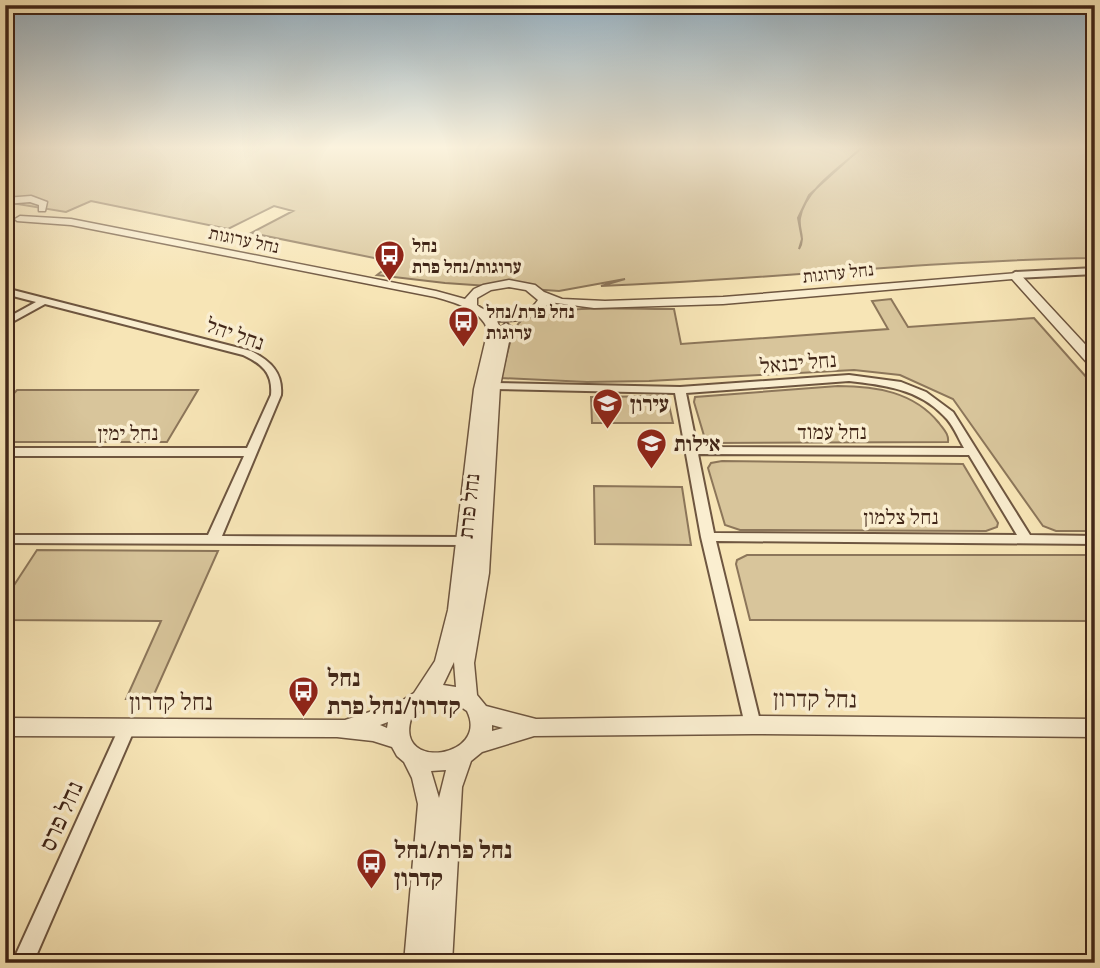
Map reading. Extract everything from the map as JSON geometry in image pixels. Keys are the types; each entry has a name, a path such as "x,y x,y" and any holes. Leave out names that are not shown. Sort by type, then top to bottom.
{"street":[{"name":"נחל ערוגות","path":"5,201 35,200 43,203 42,209"},
{"name":"נחל ערוגות","path":"42,209 15,220 71,222"},
{"name":"נחל ערוגות","path":"42,209 71,222 449,297 495,317 518,316"},
{"name":"נחל ערוגות","path":"410,290 455,291 517,285 532,288 541,301 583,303 719,300 1015,275 1095,271"},
{"path":"1015,275 1092,356"},
{"path":"476,309 470,302 474,294 485,288"},
{"name":"נחל יהל","path":"5,291 247,353 260,359 275,375 278,384 276,395 213,540"},
{"path":"5,323 44,301"},
{"path":"518,316 541,301"},
{"name":"נחל פרת","path":"415,703 439,675 450,647 457,610 481,389 494,330 491,321 476,309"},
{"name":"נחל פרת","path":"473,706 463,673 480,573 493,386 504,333 509,323 518,316"},
{"name":"נחל יבנאל","path":"493,386 680,390 849,378 879,380 922,394 943,407 1026,539"},
{"path":"680,390 708,537 753,725"},
{"name":"נחל עמוד","path":"691,450 972,452"},
{"name":"נחל ימין","path":"5,452 251,452"},
{"name":"נחל צלמון","path":"708,537 1095,540"},
{"path":"5,539 465,541"},
{"path":"417,963 429,804 423,778 398,726 415,703 445,693 473,706 481,732 468,750 451,787 439,963"},
{"name":"נחל קדרון","path":"337,728 365,723 415,703"},
{"name":"נחל קדרון","path":"473,706 536,728"},
{"name":"נחל קדרון","path":"468,750 496,737 536,728 753,725 1095,728"},
{"name":"נחל קדרון","path":"5,727 337,728 373,732 406,747"},
{"name":"נחל פרס","path":"22,963 127,728"},
{"path":"406,747 438,762 468,750"}],"shaded area":[{"path":"5,192 812,192 804,205 813,192 1095,192 1095,258 971,262 601,286 625,279 559,291 377,275 394,262 251,233 293,211 274,206 228,229 91,201 66,212 5,202"},
{"path":"891,299 908,327 1034,318 1095,387 1095,531 1056,531 1043,526 953,399 900,375 854,370 649,381 587,382 501,378 517,325 534,315 595,309 674,309 681,344 888,329 872,301"},
{"path":"838,386 880,390 918,404 939,423 947,434 948,442 712,443 705,439 694,402 695,397"},
{"path":"17,390 198,390 167,442 5,442 5,403"},
{"path":"667,396 673,423 592,423 591,397"},
{"path":"711,463 963,464 998,523 997,527 986,531 740,530 725,525 708,468"},
{"path":"594,486 682,487 691,545 595,544"},
{"path":"37,550 218,551 152,699 126,699 161,621 5,620 5,599"},
{"path":"747,555 1095,555 1095,621 750,620 736,564 737,560"}],"place":[{"name":"נחל ערוגות/נחל פרת","path":"389,283"},
{"name":"נחל פרת/נחל ערוגות","path":"463,349"},
{"name":"עירון","path":"607,431"},
{"name":"אילות","path":"651,471"},
{"name":"נחל קדרון/נחל פרת","path":"304,719"},
{"name":"נחל פרת/נחל קדרון","path":"371,891"}]}
